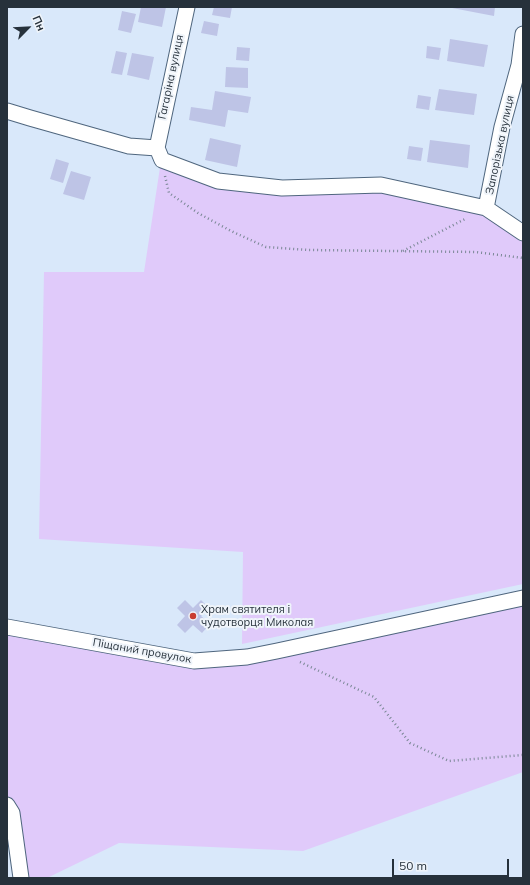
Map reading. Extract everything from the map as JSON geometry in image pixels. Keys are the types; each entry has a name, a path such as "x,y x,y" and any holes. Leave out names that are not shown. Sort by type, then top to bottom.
{"street":[{"name":"Гагаріна вулиця","path":"159,154 187,7"},
{"name":"Запорізька вулиця","path":"486,208 502,127 519,65 523,34"},
{"path":"7,111 159,154 218,181 282,188 381,185 486,208 523,233"},
{"name":"Піщаний провулок","path":"7,627 194,661 246,657 523,598"},
{"path":"7,805 12,814 21,878"}],"path":[{"path":"159,154 169,193 198,213 231,231 266,247 308,250 476,252 523,258"},
{"path":"403,251 486,208"},
{"path":"277,651 374,697 410,743 449,761 523,755"}],"shaded area":[{"path":"161,161 218,182 354,186 485,209 523,234 523,584 242,644 243,552 39,539 44,272 144,272"},
{"path":"523,599 523,772 303,851 119,843 47,878 22,878 7,802 7,628 194,662"}],"building":[{"path":"141,7 166,7 162,27 138,22"},
{"path":"214,7 232,7 230,18 212,15"},
{"path":"447,7 495,7 494,16"},
{"path":"122,11 136,14 131,33 118,30"},
{"path":"204,21 219,24 217,36 201,33"},
{"path":"450,39 488,45 484,67 447,61"},
{"path":"427,46 441,48 439,60 426,58"},
{"path":"237,47 250,48 249,61 236,60"},
{"path":"116,51 127,53 122,75 111,73"},
{"path":"132,53 154,57 149,80 127,75"},
{"path":"226,67 248,68 248,88 225,87"},
{"path":"439,89 477,94 474,115 435,110"},
{"path":"215,91 251,97 248,113 228,110 225,127 189,120 191,107 212,110"},
{"path":"418,95 431,97 429,110 416,108"},
{"path":"210,138 241,145 237,167 205,160"},
{"path":"430,140 470,145 468,168 427,162"},
{"path":"409,146 423,148 421,161 407,159"},
{"path":"56,159 69,163 63,183 50,179"},
{"path":"71,171 91,177 84,200 63,194"},
{"name":"Храм святителя і чудотворця Миколая","path":"185,600 193,608 201,600 209,608 201,616 210,624 202,633 193,625 185,633 177,625 185,616 177,608"}],"place":[{"name":"Храм святителя і чудотворця Миколая","path":"193,616"}]}
